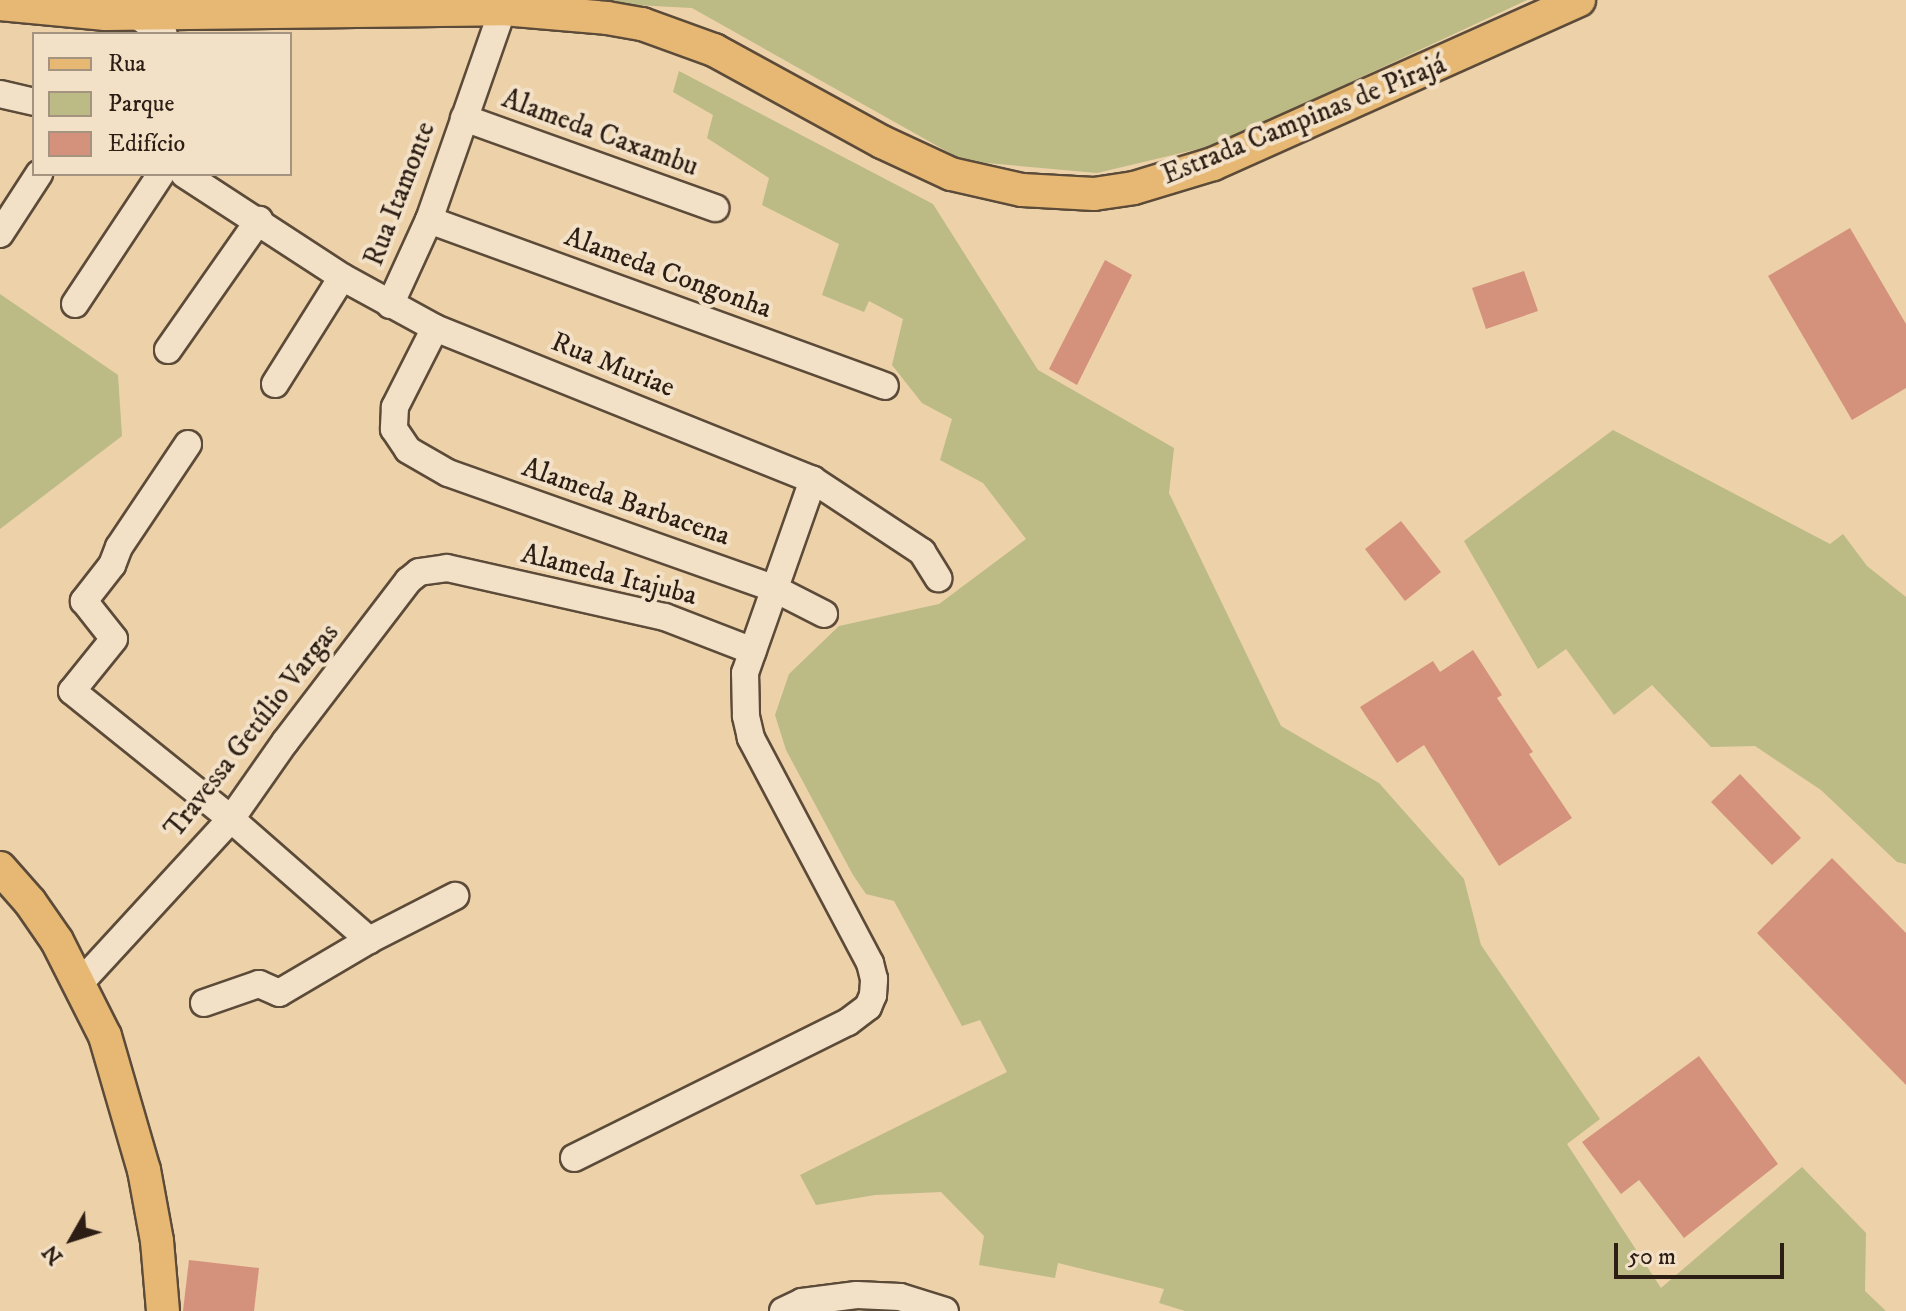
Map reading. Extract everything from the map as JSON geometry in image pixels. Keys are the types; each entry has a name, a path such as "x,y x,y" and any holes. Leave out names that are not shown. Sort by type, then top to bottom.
{"main road":[{"name":"Estrada Campinas de Pirajá","path":"0,4 129,9 370,6 503,9 607,18 680,36 745,64 882,142 951,174 1022,190 1094,194 1134,188 1213,164 1579,0"},
{"path":"0,868 30,902 81,982 105,1036 144,1170 157,1241 163,1311"}],"street":[{"path":"129,9 161,32"},
{"name":"Rua Itamonte","path":"187,176 390,305 429,220 503,9"},
{"path":"0,94 32,102"},
{"name":"Alameda Caxambu","path":"464,118 715,208"},
{"path":"0,234 38,176"},
{"path":"75,304 160,176"},
{"path":"168,350 259,220"},
{"name":"Alameda Congonha","path":"429,220 885,386"},
{"path":"275,384 342,277"},
{"name":"Rua Muriae","path":"390,305 435,328 813,480 922,552 938,578"},
{"name":"Alameda Barbacena","path":"435,328 395,407 394,429 408,450 448,473 775,589 824,614"},
{"path":"188,444 119,547 112,565 84,601 114,639 72,691 231,819 369,940"},
{"path":"574,1158 848,1022 868,1007 873,995 874,979 870,963 751,738 746,716 745,673 813,480"},
{"name":"Alameda Itajuba","path":"447,568 665,617 753,651"},
{"name":"Travessa Getúlio Vargas","path":"81,982 231,819 285,742 408,581 419,572 447,568"},
{"path":"204,1003 259,984 279,993 369,940 455,896"},
{"path":"783,1311 802,1302 857,1295 900,1297 945,1311"}],"green space":[{"path":"539,0 1527,0 1215,145 1097,173 964,161 692,8"},
{"path":"679,71 933,204 1038,370 1174,448 1169,493 1281,726 1379,783 1464,879 1481,945 1600,1119 1567,1144 1661,1288 1802,1167 1866,1233 1865,1291 1886,1311 1185,1311 1159,1303 1164,1289 1058,1263 1055,1278 979,1265 984,1236 941,1192 875,1195 816,1205 800,1175 1007,1072 980,1020 962,1026 894,901 866,894 853,875 786,750 775,715 789,674 839,626 939,604 1026,539 983,483 940,460 952,419 922,403 892,365 903,319 869,301 864,312 822,295 839,244 762,205 769,178 707,138 713,115 673,92"},
{"path":"0,294 118,375 122,436 0,529"},
{"path":"1613,430 1830,544 1843,534 1867,566 1906,597 1906,864 1897,862 1821,790 1755,746 1711,747 1652,685 1614,715 1566,649 1538,669 1464,541"}],"building":[{"path":"1850,228 1906,324 1906,388 1852,420 1768,276"},
{"path":"1105,260 1132,275 1077,385 1049,369"},
{"path":"1524,271 1538,311 1486,329 1472,288"},
{"path":"1401,521 1441,572 1405,601 1365,549"},
{"path":"1473,650 1502,695 1497,698 1533,752 1529,754 1572,818 1499,866 1424,745 1397,763 1360,707 1433,661 1440,672"},
{"path":"1740,774 1801,838 1772,865 1711,802"},
{"path":"1832,858 1906,933 1906,1085 1757,933"},
{"path":"1699,1056 1778,1164 1684,1238 1639,1180 1621,1194 1582,1142"},
{"path":"189,1260 259,1268 254,1311 183,1311"}]}
